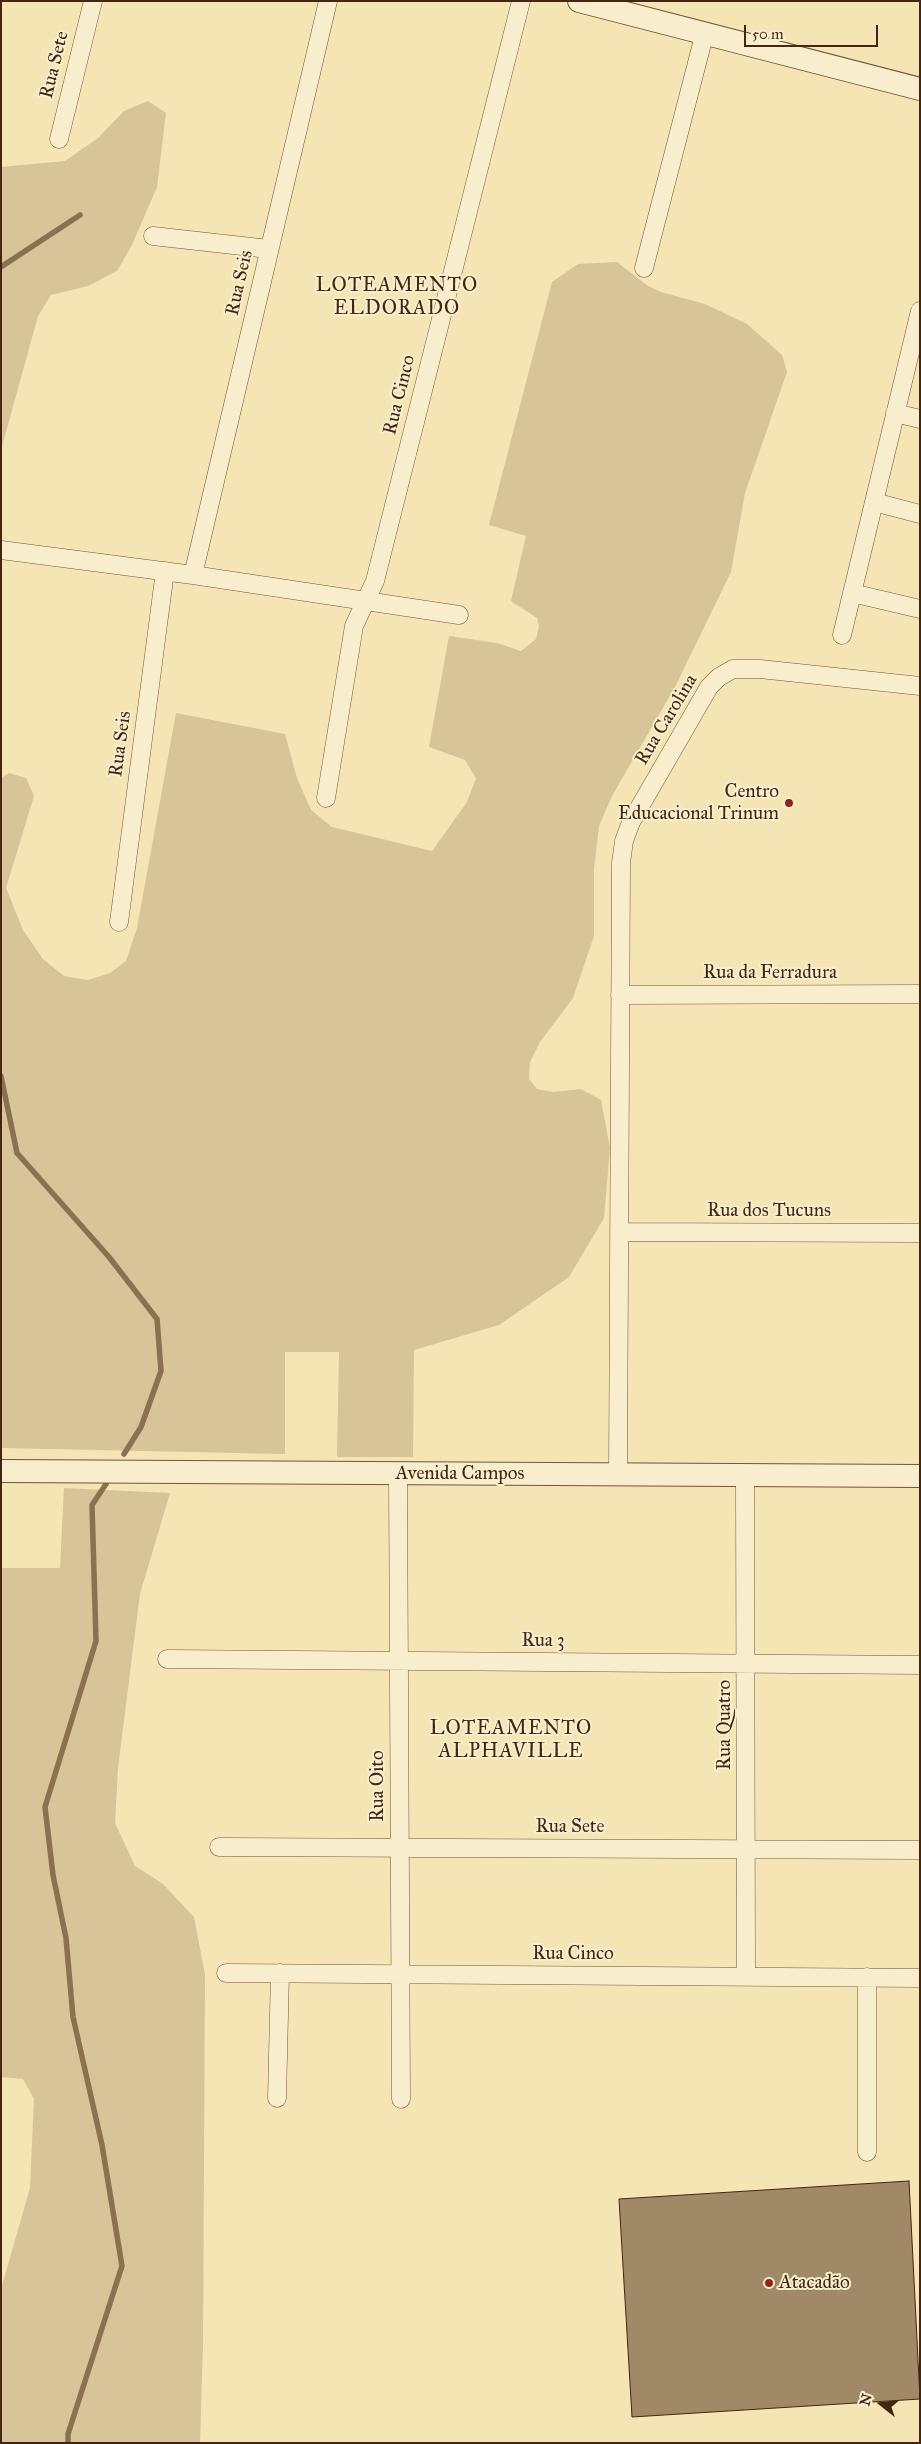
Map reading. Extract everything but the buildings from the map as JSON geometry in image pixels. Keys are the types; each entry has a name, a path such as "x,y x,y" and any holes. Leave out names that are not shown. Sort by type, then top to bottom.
{"street":[{"name":"Rua Sete","path":"59,139 92,1"},
{"name":"Rua Seis","path":"193,575 328,1"},
{"name":"Rua Cinco","path":"326,798 354,626 375,581 521,1"},
{"path":"578,1 705,32 920,89"},
{"path":"644,268 705,32"},
{"path":"153,236 269,249"},
{"path":"842,635 919,318"},
{"path":"895,413 920,419"},
{"path":"874,502 920,514"},
{"path":"1,550 193,575 366,600 459,616"},
{"name":"Rua Seis","path":"119,922 165,571"},
{"path":"852,593 920,609"},
{"name":"Rua Carolina","path":"618,1474 621,863 624,841 631,822 709,687 719,677 733,669 760,668 920,686"},
{"name":"Rua da Ferradura","path":"620,995 920,994"},
{"name":"Rua dos Tucuns","path":"619,1232 920,1233"},
{"name":"Avenida Campos","path":"1,1471 920,1476"},
{"name":"Rua Oito","path":"398,1474 401,2099"},
{"name":"Rua Quatro","path":"745,1475 746,1976"},
{"name":"Rua 3","path":"167,1659 920,1665"},
{"name":"Rua Sete","path":"219,1847 920,1850"},
{"name":"Rua Cinco","path":"226,1973 920,1978"},
{"path":"277,2098 280,1973"},
{"path":"867,1977 867,2152"}],"shaded area":[{"path":"148,101 166,113 157,187 132,245 117,271 88,286 51,295 38,316 1,450 1,167 65,161 98,138 124,111"},
{"path":"617,262 648,286 661,292 705,304 747,324 782,355 787,372 745,493 731,572 675,687 612,796 599,826 594,869 594,936 573,998 540,1042 530,1062 529,1079 537,1089 553,1092 581,1089 601,1100 610,1148 604,1218 569,1277 499,1325 414,1350 413,1457 337,1457 339,1352 285,1352 285,1454 1,1448 1,778 9,773 26,778 34,796 6,888 23,930 43,959 64,976 88,980 110,973 126,961 137,928 176,713 285,734 297,778 311,810 332,827 432,851 467,802 476,778 465,760 429,747 449,636 497,643 521,651 536,639 539,626 537,618 511,601 526,536 489,525 552,282 578,264"},
{"path":"64,1488 170,1493 140,1594 118,1768 115,1823 135,1866 163,1884 194,1917 205,1975 203,2345 200,2443 1,2443 1,2289 30,2188 34,2099 23,2079 1,2077 1,1568 60,1568"}],"waterway":[{"path":"1,267 80,215"},
{"path":"1,1076 17,1153 109,1257 157,1319 161,1371 141,1427 124,1454"},
{"path":"68,2443 68,2434 122,2266 102,2145 73,2017 66,1938 53,1875 45,1807 96,1641 92,1505 106,1484"}],"place":[{"name":"Centro Educacional Trinum","path":"789,803"},
{"name":"Atacadão","path":"769,2283"}],"district":[{"name":"LOTEAMENTO ELDORADO","path":"397,298"},
{"name":"LOTEAMENTO ALPHAVILLE","path":"511,1740"}]}
